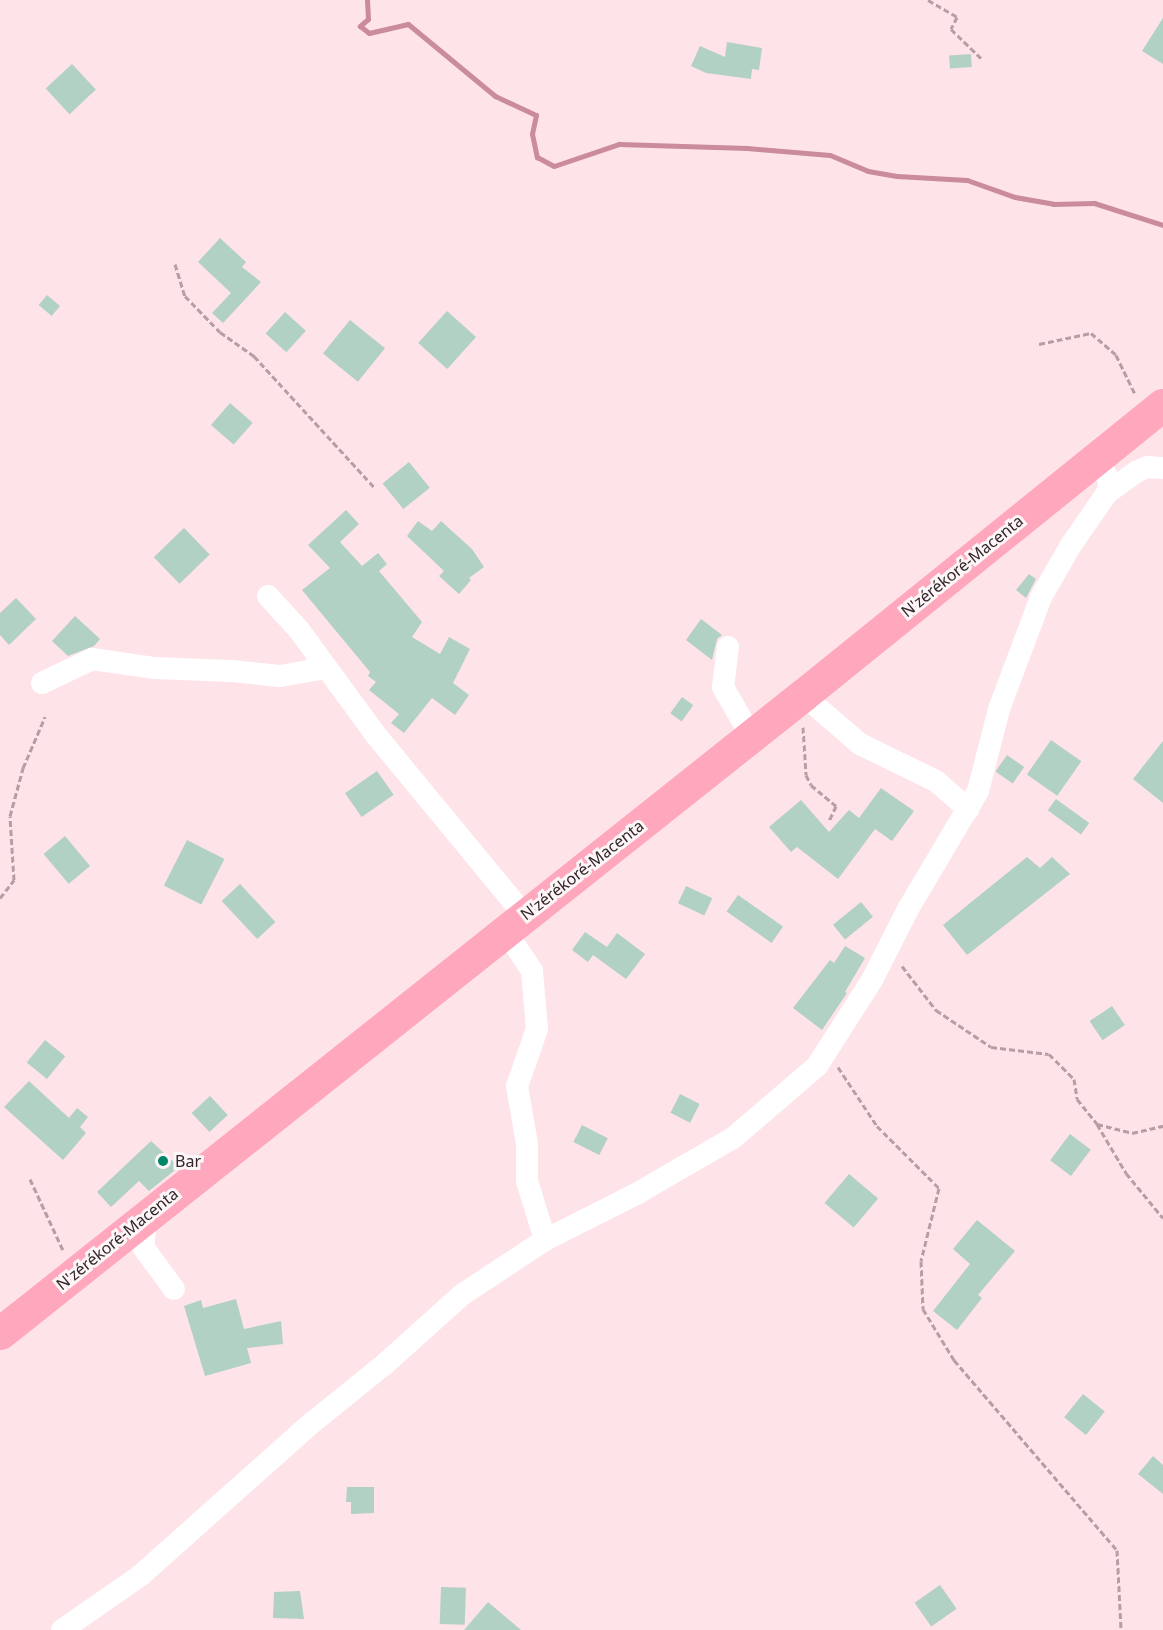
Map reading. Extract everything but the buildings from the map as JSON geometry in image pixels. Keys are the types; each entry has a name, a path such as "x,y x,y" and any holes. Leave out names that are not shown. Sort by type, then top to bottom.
{"highway":[{"name":"N'zérékoré-Macenta","path":"0,1333 803,695 1155,411"}],"street":[{"path":"1095,458 1110,481 1107,493"},
{"path":"62,1630 141,1575 313,1422 386,1364 463,1293 545,1240 638,1193 733,1138 817,1066 872,980 978,791 999,708 1041,597 1071,545 1107,493 1136,472 1147,467 1163,468"},
{"path":"268,596 299,630 515,923 532,971 537,1029 517,1086 527,1144 527,1180 545,1240"},
{"path":"728,647 723,687 751,736"},
{"path":"42,683 93,659 155,668 231,671 280,676 326,668"},
{"path":"803,695 860,744 936,781 968,808"},
{"path":"147,1215 143,1247 174,1289"}],"path":[{"path":"928,0 957,17 951,29 983,60"},
{"path":"175,264 185,296 220,332 254,356 374,486"},
{"path":"1039,344 1091,333 1116,355 1155,411"},
{"path":"803,695 806,775 811,785 836,806 829,821"},
{"path":"0,898 14,880 10,816 23,768 45,717"},
{"path":"888,948 936,1010 991,1047 1049,1054 1074,1079 1077,1099 1096,1124 1126,1173 1163,1218"},
{"path":"827,1051 877,1126 939,1188 921,1261 923,1309 954,1360 1117,1550 1121,1630"},
{"path":"1096,1124 1132,1134 1163,1126"},
{"path":"30,1179 74,1274"}],"waterway":[{"path":"367,0 368,19 360,26 369,33 408,24 495,96 536,115 532,134 537,157 554,166 619,144 747,148 830,155 868,171 897,176 967,180 1015,197 1053,204 1094,203 1163,225"}],"place":[{"name":"Bar","path":"163,1161"}]}
